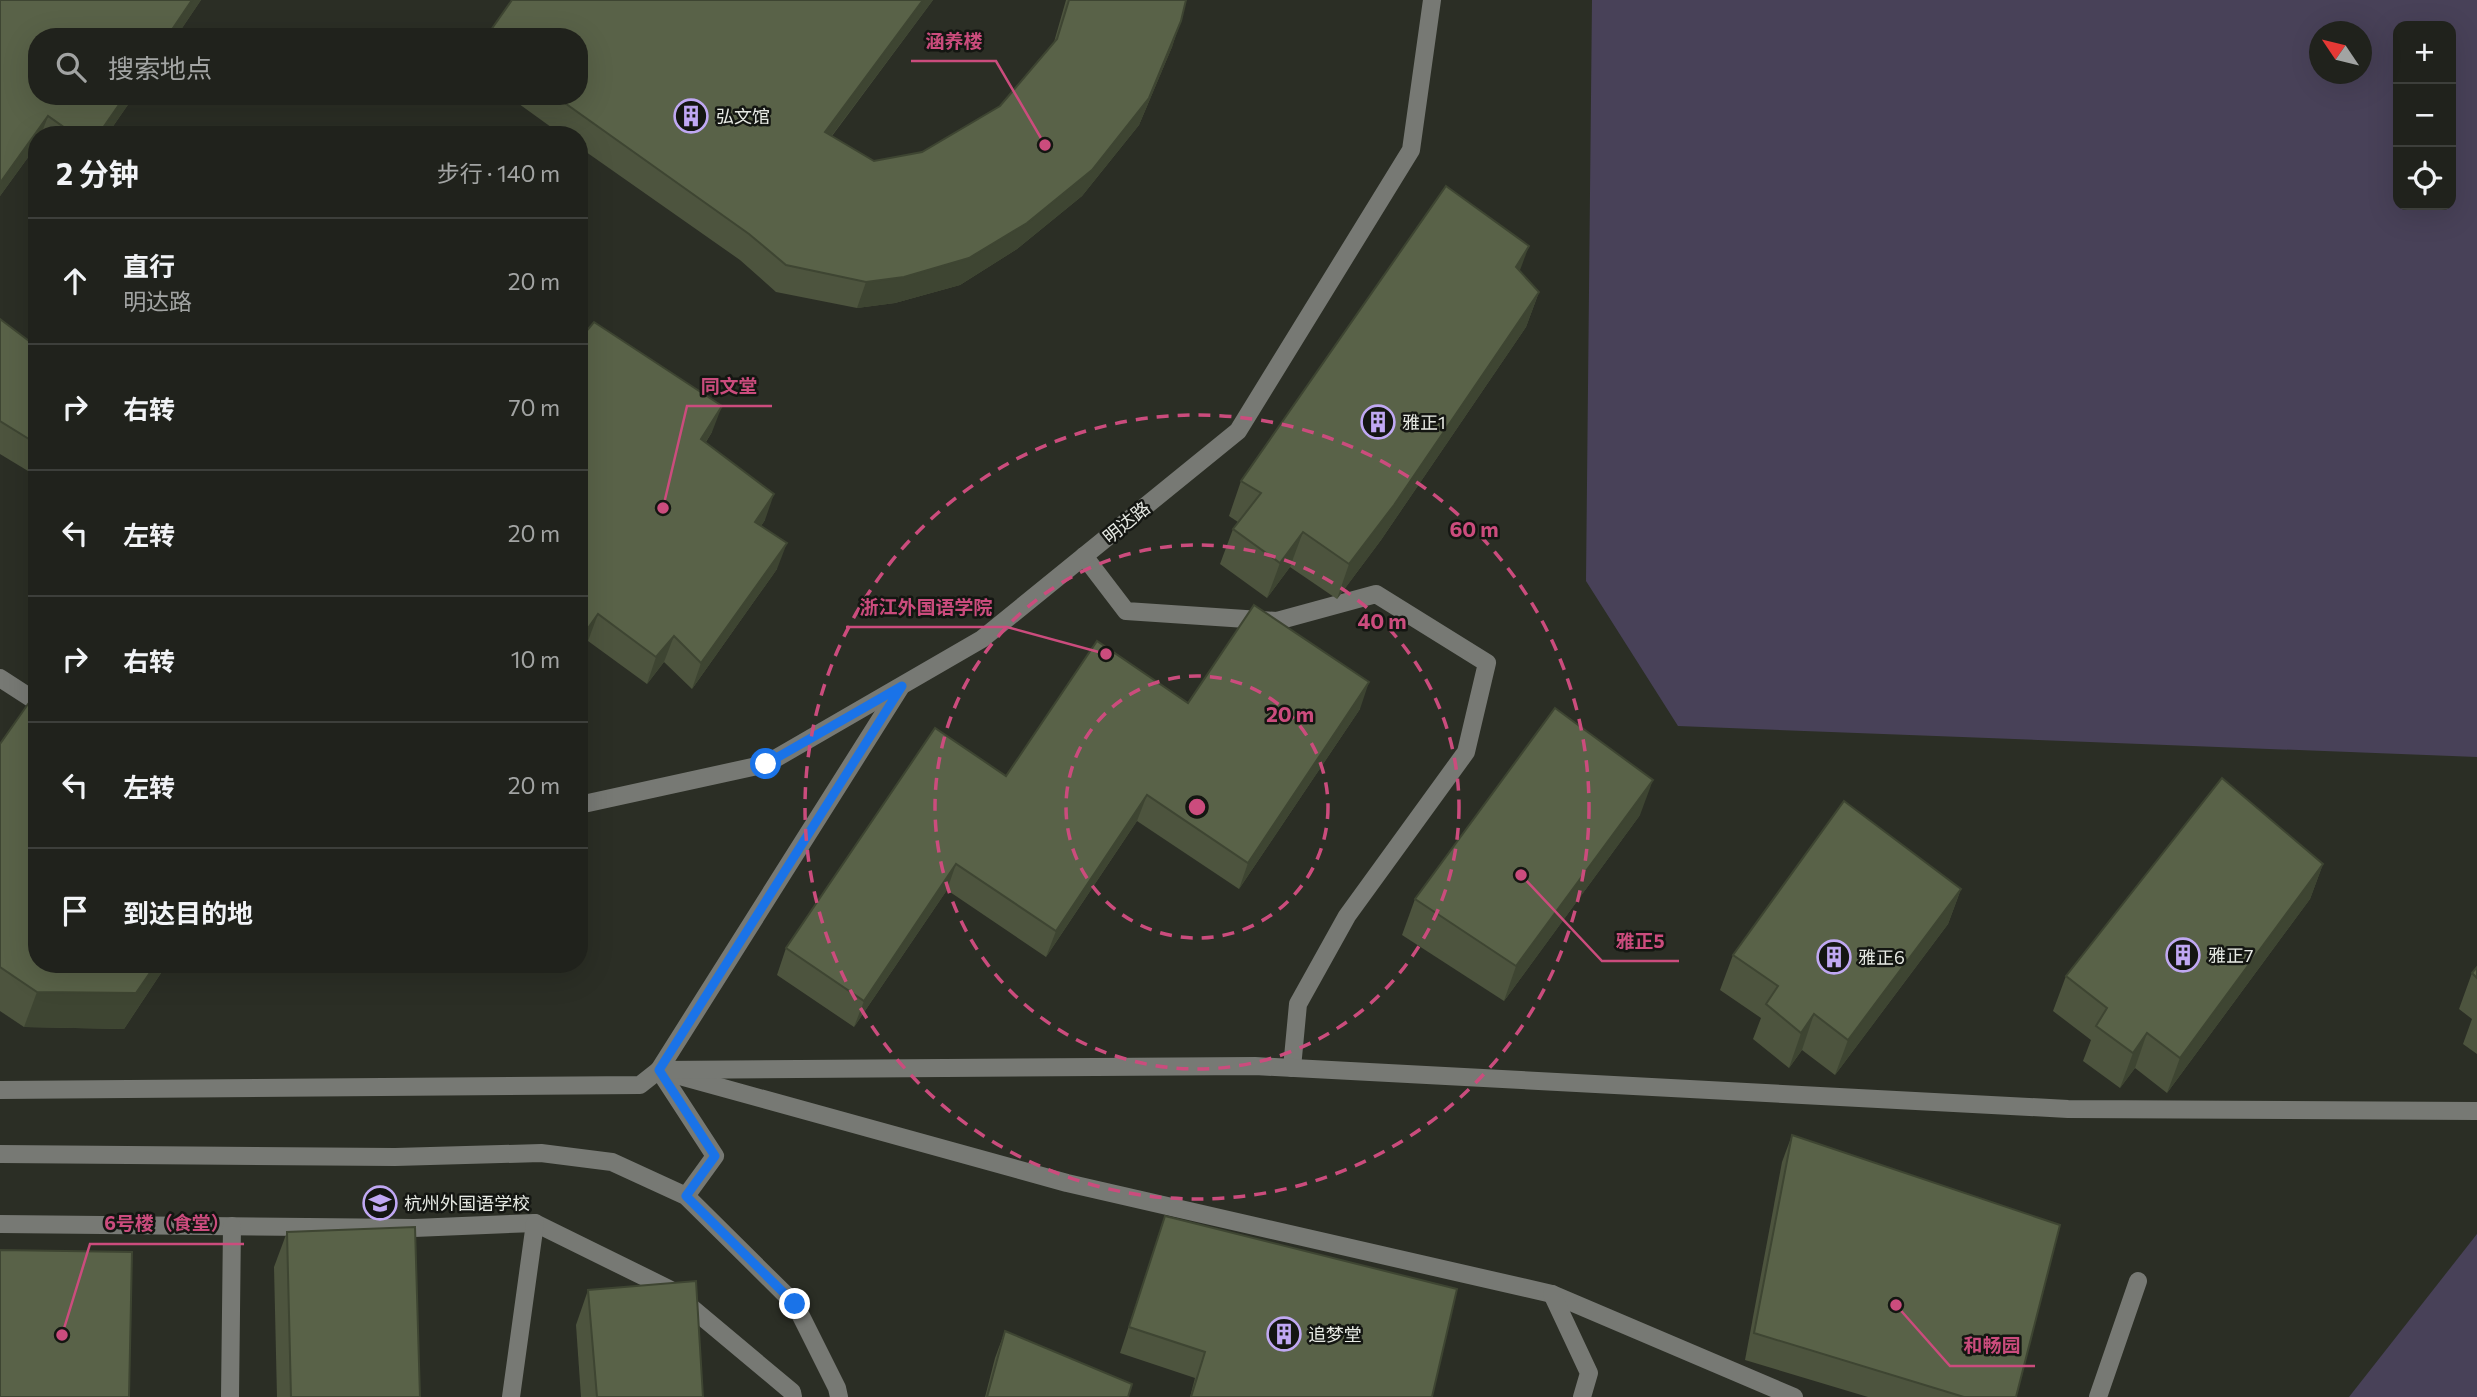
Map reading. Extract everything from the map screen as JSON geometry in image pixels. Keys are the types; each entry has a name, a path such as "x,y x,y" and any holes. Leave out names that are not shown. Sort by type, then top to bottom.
{"street":[{"name":"明达路","path":"588,803 766,764 982,639 1238,431 1411,150 1432,0"},
{"path":"1084,556 1126,611 1277,621 1376,594 1487,663 1466,752 1347,915 1298,1004 1292,1068"},
{"path":"0,678 28,696"},
{"path":"0,1090 640,1085 659,1070 902,686"},
{"path":"659,1070 1292,1068 2068,1109 2477,1111"},
{"path":"659,1070 715,1156 686,1196"},
{"path":"659,1070 1067,1183 1552,1294 1794,1397"},
{"path":"0,1154 395,1157 541,1153 612,1161 686,1196 795,1304 839,1397"},
{"path":"511,1397 535,1223"},
{"path":"0,1224 414,1228 535,1223 669,1289 792,1392 793,1397"},
{"path":"230,1397 232,1226"},
{"path":"2098,1397 2138,1281"},
{"path":"1552,1294 1589,1373 1582,1397"}],"shaded area":[{"path":"1592,0 2477,0 2477,757 1678,726 1586,581"},
{"path":"2477,1234 2477,1397 2349,1397"}],"building":[{"path":"0,0 192,0 173,28 28,28 28,105 119,105 104,126 62,126 48,116 41,126 28,126 28,144 0,183"},
{"path":"512,0 923,0 825,132 874,161 922,152 1000,106 1057,39 1069,0 1186,0 1181,21 1149,98 1092,170 1027,223 969,258 904,277 866,282 786,265 749,234 568,105 588,105 588,28 492,28"},
{"name":"雅正1","path":"1446,186 1529,246 1516,267 1539,292 1394,505 1349,564 1303,532 1280,563 1233,529 1261,493 1241,481"},
{"path":"0,319 28,340 28,438 0,421"},
{"path":"594,322 722,406 701,439 774,494 755,522 787,543 701,663 674,636 656,657 598,614 588,628 588,329"},
{"path":"1254,605 1369,682 1248,863 1147,795 1056,931 956,864 864,1001 786,948 935,728 1006,776 1097,641 1188,703"},
{"path":"28,704 28,973 150,973 136,993 37,992 0,967 0,744"},
{"path":"1555,708 1653,780 1516,966 1415,899"},
{"name":"雅正7","path":"2222,778 2323,864 2180,1058 2147,1033 2133,1053 2096,1026 2107,1008 2066,976"},
{"name":"雅正6","path":"1844,801 1961,889 1848,1040 1814,1014 1801,1033 1766,1004 1778,986 1733,955"},
{"path":"1792,1135 2060,1225 2016,1397 1964,1397 1754,1333"},
{"name":"追梦堂","path":"1165,1216 1457,1289 1432,1397 1191,1397 1205,1352 1129,1327"},
{"path":"415,1227 420,1397 291,1397 287,1232"},
{"path":"0,1250 132,1252 129,1397 0,1397"},
{"path":"696,1281 703,1397 597,1397 588,1290"},
{"path":"1005,1331 1132,1384 1128,1397 987,1397"}],"place":[{"name":"弘文馆","path":"691,116"},
{"name":"涵养楼","path":"1045,145"},
{"name":"雅正1","path":"1378,422"},
{"name":"同文堂","path":"663,508"},
{"name":"浙江外国语学院","path":"1106,654"},
{"name":"雅正5","path":"1521,875"},
{"name":"雅正7","path":"2183,955"},
{"name":"雅正6","path":"1834,957"},
{"name":"杭州外国语学校","path":"380,1203"},
{"name":"和畅园","path":"1896,1305"},
{"name":"追梦堂","path":"1284,1334"},
{"name":"6号楼（食堂）","path":"62,1335"}],"route":[{"path":"766,764 902,686 659,1070 715,1156 686,1196 795,1304"}]}
